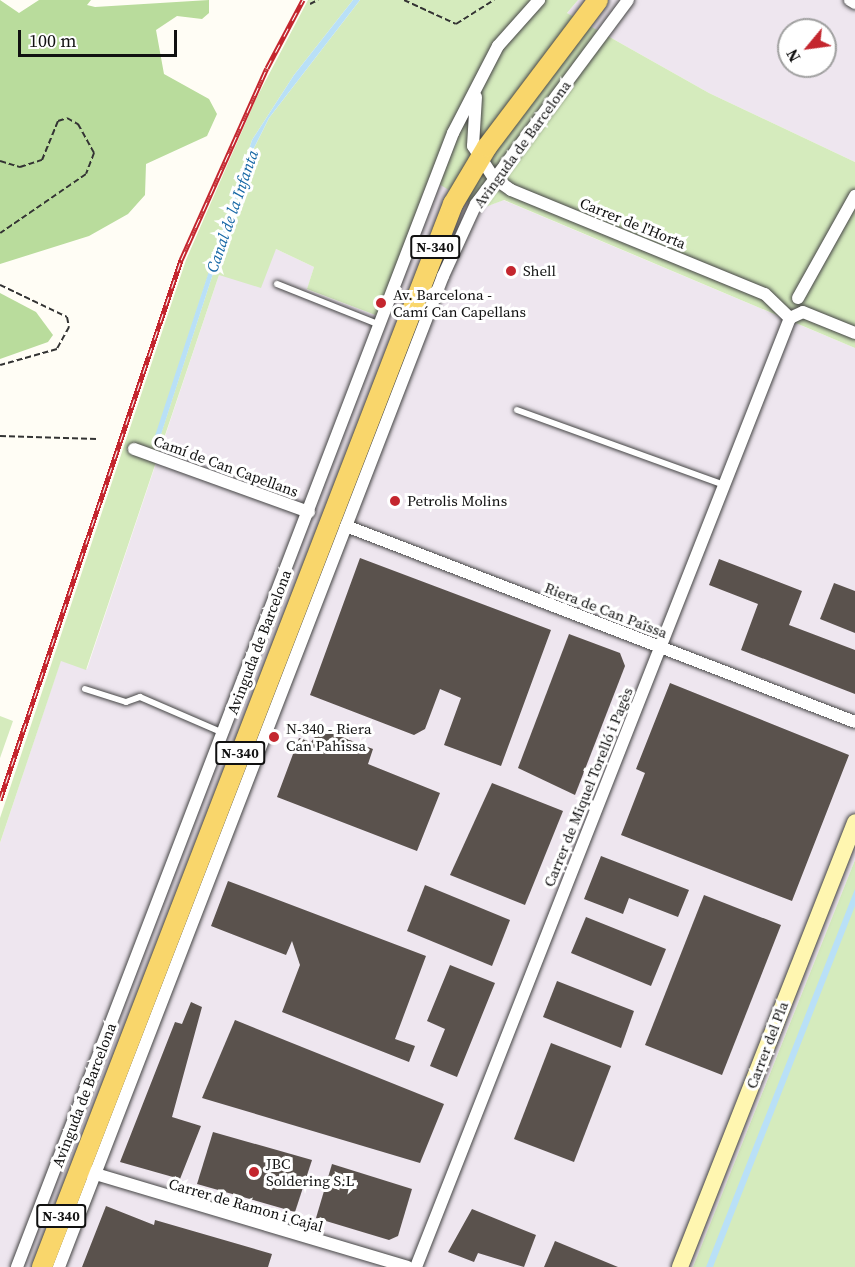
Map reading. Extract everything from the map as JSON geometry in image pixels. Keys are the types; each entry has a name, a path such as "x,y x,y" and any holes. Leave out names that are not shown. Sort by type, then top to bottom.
{"main road":[{"name":"Avinguda de Barcelona","path":"42,1267 88,1171 453,204 480,157 598,0"},
{"name":"Carrer del Pla","path":"680,1267 855,822"}],"street":[{"name":"Avinguda de Barcelona","path":"17,1267 453,133 477,85 519,21 539,0"},
{"name":"Avinguda de Barcelona","path":"399,342 443,276 494,178 628,0"},
{"path":"849,0 855,3"},
{"name":"Avinguda de Barcelona","path":"477,85 471,127 480,157"},
{"name":"Carrer de l'Horta","path":"480,157 494,178 511,190 765,294 786,313"},
{"path":"803,312 798,298 855,196"},
{"name":"Avinguda de Barcelona","path":"59,1267 88,1171 346,526 443,276"},
{"path":"798,298 788,298 786,313 803,312 855,333"},
{"name":"Carrer de Miquel Torelló i Pagès","path":"416,1267 725,485 786,313"},
{"name":"Camí de Can Capellans","path":"134,449 309,512"},
{"name":"Riera de Can Païssa","path":"346,526 855,722"},
{"name":"Carrer de Ramon i Cajal","path":"88,1171 407,1267"}],"lane":[{"path":"277,284 381,325"},
{"path":"517,410 725,485"},
{"path":"85,689 126,702 140,697 224,733"}],"path":[{"path":"310,4 318,0"},
{"path":"406,0 456,24 494,0"},
{"path":"0,160 20,167 42,160 58,121 67,118 78,124 94,153 86,174 0,233"},
{"path":"0,285 67,317 69,327 57,349 0,365"},
{"path":"0,436 97,439"}],"shaded area":[{"path":"578,0 855,0 855,162 709,93 567,13"},
{"path":"429,177 480,209 503,200 855,348 855,860 693,1267 0,1267 0,843 61,660 87,669 219,275 276,249 314,267 307,290 378,316"}],"green space":[{"path":"0,0 19,13 39,0 91,0 87,5 95,7 209,0 209,13 202,19 177,16 156,30 164,74 209,99 217,114 207,136 146,164 145,195 128,214 89,236 0,264"},
{"path":"308,0 353,0 294,75 252,140 153,445 157,446 253,150 269,118 360,0 578,0 567,13 709,93 855,162 855,348 504,200 480,209 429,178 378,316 307,289 314,267 276,249 261,288 219,275 86,670 61,661 0,843 0,818 186,260 256,99"},
{"path":"0,293 36,312 53,335 48,342 0,359"},
{"path":"0,716 13,721 0,758"},
{"path":"855,860 855,1267 693,1267"}],"water":[{"name":"Canal de la Infanta","path":"353,0 360,0 269,118 253,150 157,447 152,445 252,140 294,75"},
{"path":"855,889 855,906 713,1267 706,1267"}],"building":[{"path":"360,558 551,630 501,766 444,745 461,698 440,689 425,729 414,735 310,695"},
{"path":"719,559 802,591 789,625 855,650 855,694 741,650 758,604 709,585"},
{"path":"834,583 855,591 855,633 820,619"},
{"path":"569,634 620,653 625,666 575,795 518,768"},
{"path":"670,683 849,755 792,901 621,835 645,773 636,769"},
{"path":"321,729 373,749 368,764 440,793 417,851 277,797 299,738 311,742"},
{"path":"492,783 563,811 525,905 450,875"},
{"path":"601,856 689,890 678,917 629,898 623,914 584,899"},
{"path":"228,881 426,956 395,1039 415,1046 409,1062 282,1012 300,965 292,941 286,955 211,926"},
{"path":"425,885 510,920 492,966 407,931"},
{"path":"704,895 781,925 722,1075 645,1045"},
{"path":"586,917 666,949 651,986 571,953"},
{"path":"450,965 495,983 457,1077 430,1066 445,1029 427,1021"},
{"path":"557,981 634,1011 621,1048 543,1017"},
{"path":"191,1002 202,1007 172,1117 201,1126 180,1179 120,1162 175,1022 182,1024"},
{"path":"235,1020 444,1104 420,1163 202,1098"},
{"path":"551,1043 611,1066 574,1162 514,1139"},
{"name":"JBC Soldering S.L","path":"213,1132 312,1160 295,1212 197,1184"},
{"path":"332,1164 412,1189 398,1236 389,1240 316,1218"},
{"path":"106,1206 154,1225 155,1220 272,1254 268,1267 82,1267"},
{"path":"472,1209 536,1235 524,1267 478,1253 474,1262 448,1252"},
{"path":"555,1241 618,1267 544,1267"}],"railway":[{"path":"0,800 181,260 267,68 303,0"}],"place":[{"name":"Shell","path":"511,271"},
{"name":"Av. Barcelona - Camí Can Capellans","path":"381,303"},
{"name":"Petrolis Molins","path":"395,501"},
{"name":"N-340 - Riera Can Pahissa","path":"274,737"},
{"name":"JBC Soldering S.L","path":"254,1172"}]}
